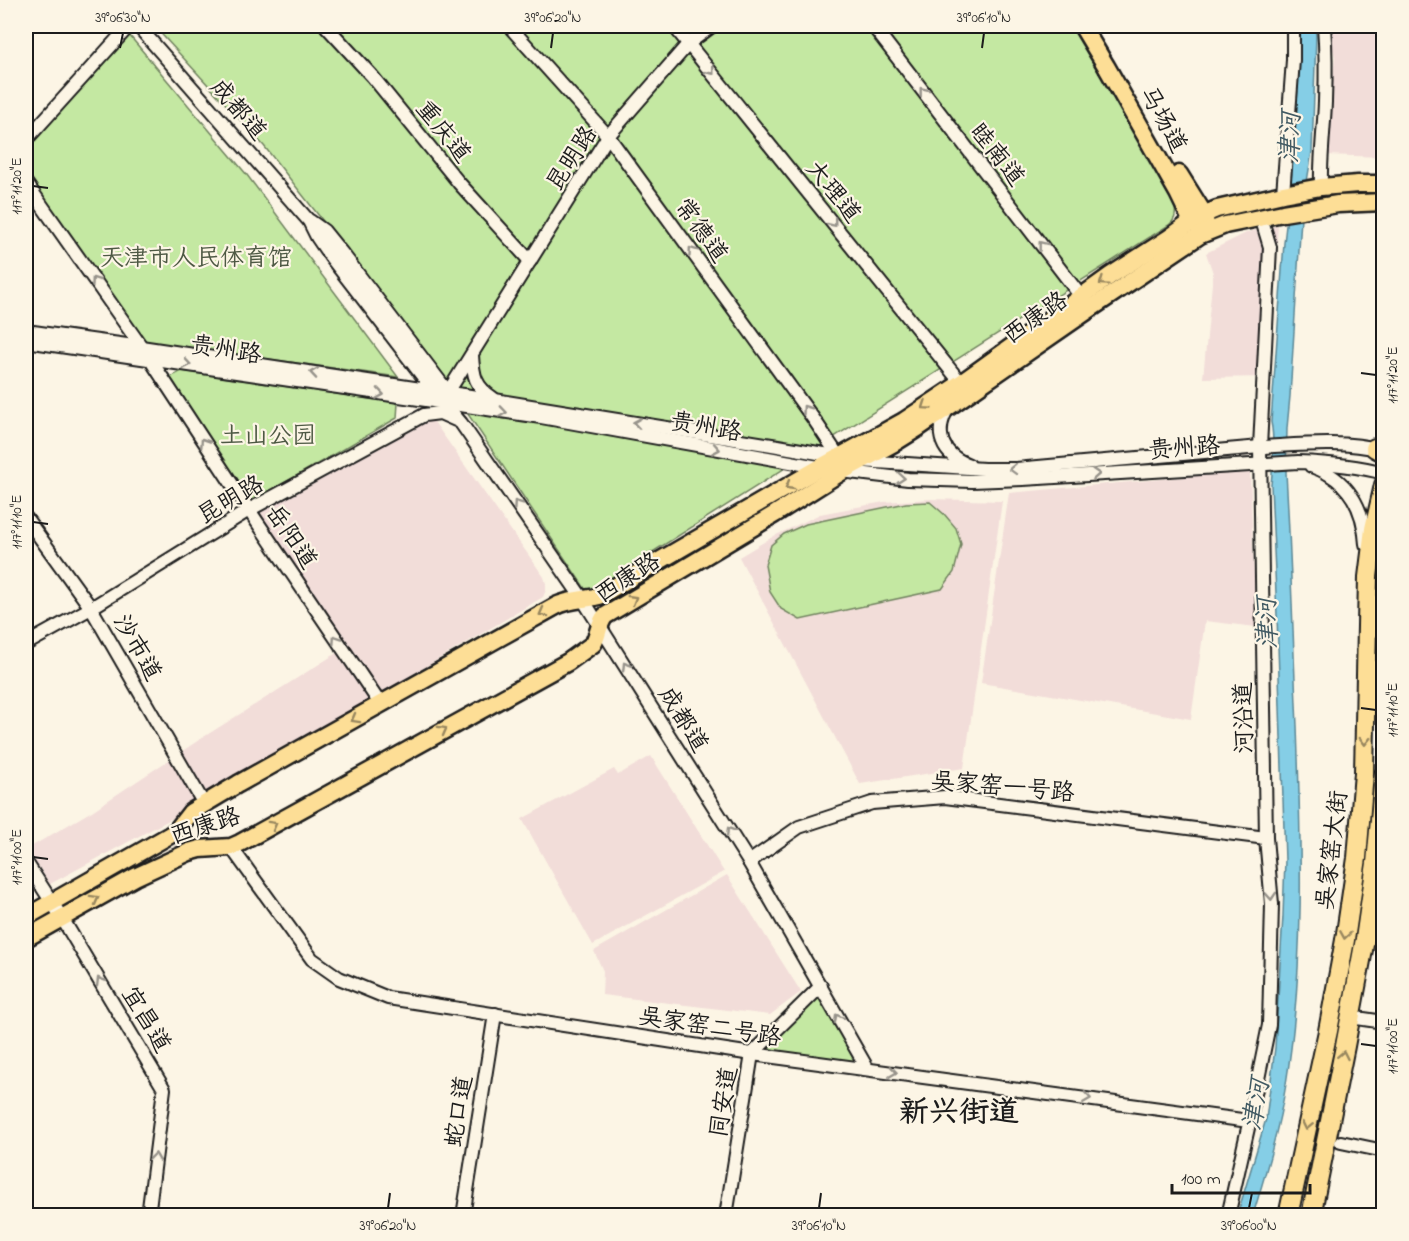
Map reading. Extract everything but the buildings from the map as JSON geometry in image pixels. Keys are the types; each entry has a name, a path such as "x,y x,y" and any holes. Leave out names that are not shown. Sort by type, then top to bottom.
{"highway":[{"name":"吴家窑大街","path":"1288,1215 1328,1031 1357,858 1364,773 1368,577 1374,529 1383,485"},
{"name":"吴家窑大街","path":"1311,1215 1365,939 1376,863 1383,776"}],"main road":[{"name":"马场道","path":"1082,26 1184,193"},
{"name":"马场道","path":"1094,26 1200,222"},
{"path":"1200,222 1217,209 1283,194 1321,187 1383,184"},
{"path":"1169,238 1182,220 1184,193 1215,201 1283,194"},
{"path":"1200,222 1225,225 1323,206 1383,202"},
{"name":"西康路","path":"26,938 135,877 189,852 231,847 251,837 568,662 593,644 600,625 610,612 775,514 841,464 961,383 1086,303 1117,290 1192,239 1200,222"},
{"name":"西康路","path":"26,917 170,835 191,812 204,804 563,602 599,596 821,468 863,461 902,438 950,405 1169,238 1200,222"}],"street":[{"path":"26,140 129,26"},
{"name":"成都道","path":"138,26 309,220 324,231 447,398 461,423 600,625 749,862 867,1068"},
{"name":"重庆道","path":"326,26 372,75 459,183 530,261"},
{"name":"常德道","path":"509,26 608,136 841,464"},
{"name":"大理道","path":"674,26 961,383"},
{"name":"昆明路","path":"447,398 608,136 689,43 712,26"},
{"name":"睦南道","path":"873,26 1086,303"},
{"path":"1283,194 1293,70 1293,26"},
{"path":"1321,187 1326,51 1324,26"},
{"name":"岳阳道","path":"26,183 150,358 249,510 381,705"},
{"name":"河沿道","path":"1227,1215 1269,1025 1272,904 1266,838 1260,447 1269,247 1261,217"},
{"name":"成都道","path":"309,220 330,256 434,392"},
{"name":"贵州路","path":"26,331 401,386 434,392 447,398 497,400 778,446 841,464 908,479 972,481 1023,479 1298,462 1342,464 1383,473"},
{"name":"贵州路","path":"26,341 447,398 821,468"},
{"path":"472,355 472,371 476,381 484,392 497,400"},
{"path":"401,386 410,376 409,358"},
{"path":"950,405 941,421 942,443 958,460 984,470"},
{"name":"昆明路","path":"26,644 91,608 249,510 424,415 440,413 461,423"},
{"name":"贵州路","path":"863,461 984,470 1298,445 1353,445 1381,450"},
{"path":"1298,462 1324,471 1341,482 1350,492 1361,515 1365,532 1368,577"},
{"path":"1374,529 1383,512"},
{"name":"沙市道","path":"26,518 91,608 204,804"},
{"name":"吴家窑一号路","path":"749,862 800,827 872,803 945,797 1266,838"},
{"name":"吴家窑二号路","path":"231,847 312,959 339,978 388,998 752,1054 1249,1121"},
{"name":"宜昌道","path":"26,862 164,1089 148,1215"},
{"name":"同安道","path":"726,1215 752,1054 820,986"},
{"name":"蛇口道","path":"463,1215 495,1014"},
{"path":"1350,1017 1383,1022"},
{"path":"1341,1142 1383,1151"}],"shaded area":[{"path":"1327,26 1383,26 1383,157 1325,155 1335,57"},
{"path":"1278,225 1268,377 1203,378 1213,273 1206,253 1248,232"},
{"path":"432,419 544,577 546,590 543,597 182,813 50,884 27,849 92,811 340,651 258,514"},
{"path":"1250,471 1256,627 1205,621 1191,719 981,683 1009,493"},
{"path":"930,499 1002,501 964,768 860,784 739,557 774,536 820,514 884,502"},
{"path":"651,756 724,872 593,945 522,819 614,769 618,775"},
{"path":"727,875 801,992 770,1015 602,995 603,971 594,951"}],"green space":[{"path":"154,26 1075,26 1175,207 1175,215 1169,225 591,591 586,590 427,353 264,146"},
{"name":"天津市人民体育馆","path":"129,35 247,175 398,377 145,342 26,174 26,147"},
{"name":"土山公园","path":"182,371 398,403 397,418 251,502 170,377"},
{"path":"930,502 956,528 961,544 954,572 942,589 800,620 781,609 770,592 765,565 771,545 784,534 806,524 906,503"},
{"path":"817,988 863,1072 749,1056"}],"water":[{"path":"1298,26 1315,26 1316,36 1312,151 1301,218 1286,473 1298,771 1299,950 1292,1040 1276,1133 1253,1215 1237,1216 1266,1119 1275,1048 1283,916 1285,860 1271,485 1273,445 1271,422 1284,243 1296,122 1300,46"}],"district":[{"name":"新兴街道","path":"959,1111"}],"water label":[{"name":"津河","path":"1289,137"},
{"name":"津河","path":"1266,623"},
{"name":"津河","path":"1255,1104"}]}
